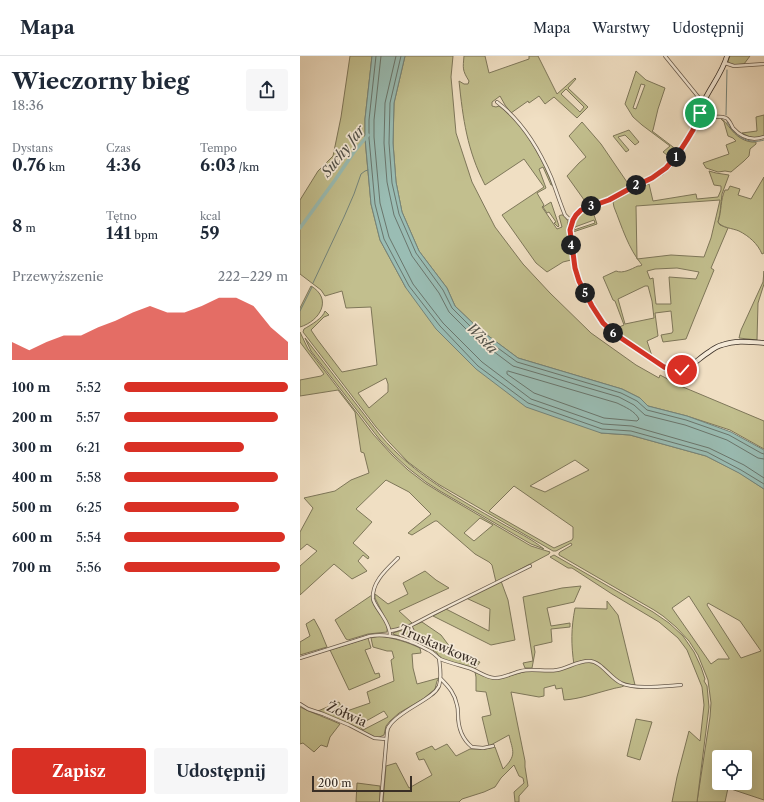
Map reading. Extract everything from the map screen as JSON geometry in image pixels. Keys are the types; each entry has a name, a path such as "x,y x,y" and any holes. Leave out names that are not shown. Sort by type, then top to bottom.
{"street":[{"path":"665,56 703,102"},
{"path":"727,56 703,102 691,134 669,166 652,178 609,200 583,209 577,213 570,228 570,234 576,272 582,288 596,314 610,330 670,370 684,369 710,350 726,344 741,341 764,343"},
{"path":"724,63 734,66 764,64"},
{"path":"497,102 517,121 531,140 549,173 565,215 573,220"},
{"path":"698,117 723,118 728,120 735,130 746,137 756,140 764,137"},
{"path":"390,635 388,625 374,603 374,588 379,578 398,558"},
{"path":"390,631 410,626 530,566"},
{"path":"410,626 414,632 411,642"},
{"name":"Truskawkowa","path":"300,658 378,634 390,635 411,642 430,650 438,658 451,664 470,668 496,679 522,671 559,670 573,664 588,661 596,662 610,676 622,684 634,686 681,685"},
{"path":"381,802 386,734 390,724 400,715 423,701 439,688 441,678 438,658"},
{"path":"441,678 454,695 458,706 458,722 465,740 472,747 483,748 493,746"},
{"name":"Żółwia","path":"300,704 308,709 349,725 374,738 386,739"}],"shaded area":[{"path":"350,56 372,56 365,119 365,139 371,204 380,240 406,288 601,433 630,435 706,456 740,473 764,489 764,800 734,790 752,790 752,750 712,750 712,790 728,790 725,802 697,802 711,703 708,680 698,655 689,641 676,627 654,610 559,555 560,552 572,545 571,543 556,551 553,551 438,484 408,462 376,427 303,332 304,329 319,319 325,311 329,315 324,317 311,330 342,372 377,365 371,307 346,308 342,291 325,296 321,290 300,274 300,200 318,171 333,156 341,117","holes":["386,378 388,392 369,408 358,393","575,460 589,470 545,492 530,486","514,486 573,527 573,538 572,540 554,548 489,511","689,596 729,658 729,659 718,659 711,664 672,608","708,603 740,621 761,651 741,658 707,605"]},
{"path":"405,56 453,56 451,77 456,133 472,182 495,227 523,264 591,333 636,365 659,378 660,375 683,387 764,421 764,449 730,430 687,416 648,406 640,398 622,389 518,358 479,329 455,306 447,288 419,251 402,212 396,182 393,143 394,103"},
{"path":"464,56 485,56 489,73 529,59 529,56 538,56 557,94 575,78 576,79 568,88 588,107 577,118 554,97 545,104 539,96 529,103 528,101 511,113 500,96 492,102 492,106 499,106 510,115 523,130 545,167 552,185 543,167 539,169 546,188 537,193 544,205 542,207 557,229 562,227 559,216 564,215 568,221 567,231 571,260 563,262 547,272 536,263 502,215 544,187 524,159 485,185 470,147 464,121 459,81 464,84 468,84 469,81 463,66","holes":["566,89 584,107 580,112 561,94"]},
{"path":"730,56 750,56 744,64 733,65 728,61"},
{"path":"636,71 646,80 665,88 652,131 677,150 671,158 663,152 670,146 633,117 625,104","holes":["641,84 645,85 636,109 633,108"]},
{"path":"764,115 764,136 753,138 742,133 757,131 756,117"},
{"path":"721,119 725,122 735,134 741,138 756,142 756,144 750,149 749,156 731,172 718,172 706,168 703,163 729,154 726,145 736,141 728,136 724,122"},
{"path":"582,122 601,144 629,185 604,200 587,204 567,176 586,157 569,136"},
{"path":"629,130 639,142 635,145 625,135 618,137 629,150 626,152 613,136"},
{"path":"709,171 729,175 722,194 718,222 720,225 728,228 711,268 714,270 686,339 663,342 661,335 672,333 673,331 671,311 655,313 658,336 647,341 652,356 614,329 624,325 615,301 613,300 603,277 616,271 624,272 642,265 637,259 671,255 704,257 711,238 720,200 636,206 637,258 626,237 613,202 641,186 649,184 653,201 696,194 697,199 718,197 721,186 714,185","holes":["677,268 699,272 696,279 669,277 671,304 656,304 653,278 650,279 647,271","648,286 654,318 625,324 618,299"]},
{"path":"764,177 764,253 762,254 756,244 746,235 739,231 722,226 718,222 722,198 725,190 728,190 730,186 740,189 738,195 751,199"},
{"path":"551,202 559,226 558,227 554,223 556,222 549,212 547,213 543,207"},
{"path":"592,209 597,224 573,232 578,217","holes":["594,220 595,223 574,230 575,227"]},
{"path":"764,271 764,284 758,303 757,340 739,338 741,330 763,282"},
{"path":"311,286 318,291 321,297 321,309 313,320 300,327 300,308"},
{"path":"300,332 308,349 373,434 408,470 441,493 531,546 550,552 549,554 496,582 492,565 475,554 437,521 412,535 408,533 431,514 409,492 386,480 356,509 372,522 353,543 369,557 368,559 363,555 358,561 367,571 352,579 334,564 300,595 300,566 317,551 307,544 300,550 300,532 313,508 304,498 335,491 351,480 369,473 364,453 361,452 355,412 338,390 300,396 300,380 321,376 324,374 300,342","holes":["480,518 493,525 474,541 464,533"]},
{"path":"305,338 380,435 407,462 452,495 529,538 544,549 531,544 440,491 408,468 380,440 311,351"},
{"path":"554,555 653,612 669,623 683,636 694,652 707,686 709,707 697,802 672,802 689,731 700,741 704,705 702,687 687,650 678,638 659,622 572,568 568,568 550,557"},
{"path":"425,571 449,588 399,611 412,623 391,630 375,598 375,594 388,604 408,594 403,583"},
{"path":"501,581 508,600 515,640 491,645 433,616 446,609 489,631 490,609 466,598"},
{"path":"581,586 574,602 547,608 551,626 570,623 570,627 551,629 552,642 534,646 535,652 532,668 525,668 523,663 533,661 523,597 562,588"},
{"path":"372,595 374,605 383,618 387,632 368,634 348,640 346,639 335,620"},
{"path":"607,601 618,615 635,685 627,684 622,687 588,696 564,700 562,688 556,689 555,685 544,688 544,696 539,697 511,692 525,761 528,786 519,796 519,802 515,802 514,792 524,783 523,778 519,776 514,765 501,778 495,787 462,799 459,802 383,802 386,766 396,763 409,788 432,775 424,759 419,760 416,753 432,746 435,750 447,744 456,756 470,749 495,747 503,769 512,757 513,753 509,735 489,746 482,717 491,715 486,692 476,691 475,672 483,676 497,679 527,671 561,670 574,665 572,636 575,608 607,609"},
{"path":"314,619 327,647 300,655 300,642 310,636 306,624"},
{"path":"422,622 441,635 450,647 458,653 468,659 480,662 475,669 445,660 439,657 437,653 430,648 414,641 415,633 412,626"},
{"path":"408,628 411,630 411,638 408,639 402,637 402,634 399,636 393,634 393,633"},
{"path":"379,636 390,638 420,648 421,653 412,654 413,668 417,684 439,678 435,689 423,699 399,713 386,726 384,735 377,738 318,711 339,702 344,712 370,703 367,692 394,681 391,660 394,658 392,651 373,647 371,638","holes":["384,711 388,717 363,730 359,725"]},
{"path":"368,638 371,648 365,650 375,674 379,673 380,677 349,690 330,650"},
{"path":"300,707 340,724 330,737 327,747 321,745 314,752 303,743 300,744"},
{"path":"636,719 652,722 640,760 627,756"},
{"path":"357,783 380,786 380,802 356,802"}],"water":[{"name":"Wisła","path":"372,56 405,56 394,103 393,143 396,182 402,212 419,251 447,288 455,306 479,329 518,358 622,389 640,398 648,406 687,416 731,432 764,450 764,489 739,473 706,456 630,435 601,433 526,407 476,369 436,329 406,288 380,240 371,204 365,138 365,119"}],"waterway":[{"path":"726,115 727,70"},
{"path":"727,122 733,131 742,138 752,141 764,140"},
{"name":"Suchy Jar","path":"300,228 354,152 368,135"},
{"path":"313,283 344,217 361,174 368,170"},
{"path":"300,311 312,287"}],"route":[{"path":"682,370 668,369 664,367 605,326 596,314 579,281 575,268 570,230 576,215 584,208 609,200 661,173 678,154 693,130 700,113"}]}
